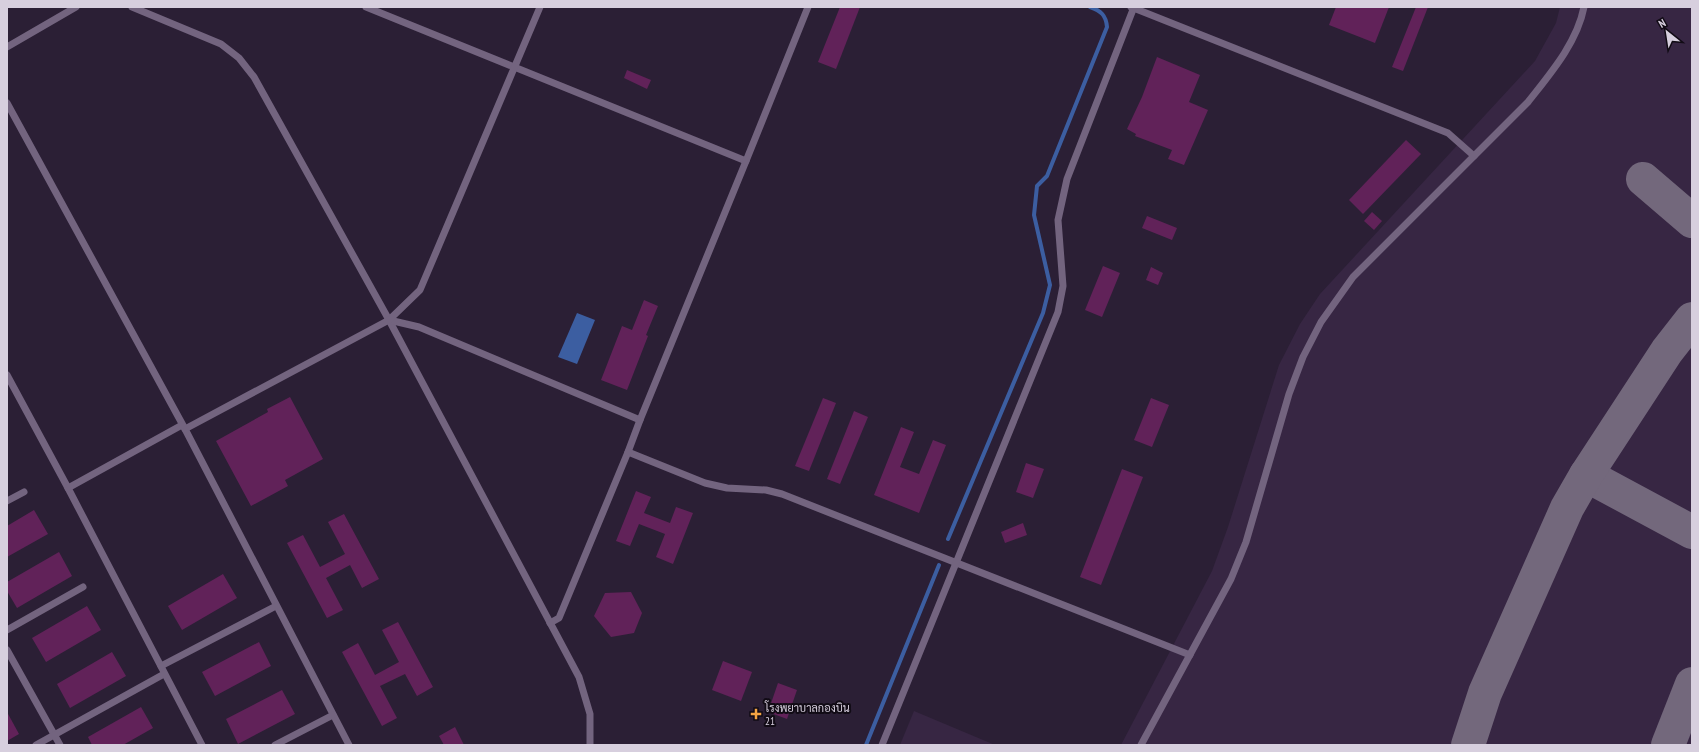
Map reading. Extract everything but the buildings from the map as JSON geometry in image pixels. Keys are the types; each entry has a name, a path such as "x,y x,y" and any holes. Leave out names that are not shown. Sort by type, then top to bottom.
{"lane":[{"path":"7,47 76,7"},
{"path":"132,7 222,44 239,58 254,77 389,320 579,677 590,714 590,745"},
{"path":"366,7 515,66 746,161"},
{"path":"68,488 389,320 420,290 540,7"},
{"path":"550,623 559,618 628,452 808,7"},
{"path":"1141,745 1231,579 1246,542 1290,394 1303,357 1321,322 1353,277 1528,102 1553,71 1571,41 1584,7"},
{"path":"882,745 1058,312 1063,286 1058,220 1061,203 1067,179 1133,8 1448,132 1474,156"},
{"path":"7,103 184,427 349,745"},
{"path":"389,320 419,327 640,420"},
{"path":"7,375 68,488 202,745"},
{"path":"628,452 705,483 727,488 766,490 782,494 1190,655"},
{"path":"7,501 24,492"},
{"path":"7,630 83,586"},
{"path":"161,666 276,606"},
{"path":"7,650 60,745"},
{"path":"36,745 164,674"},
{"path":"275,745 334,715"}],"shaded area":[{"path":"1560,7 1692,7 1692,745 1121,745 1212,571 1228,527 1279,365 1300,324 1320,294 1535,61 1556,23"},
{"path":"914,711 995,745 900,745"}],"water":[{"path":"577,313 595,320 577,364 558,357"}],"waterway":[{"path":"948,539 1043,313 1050,285 1034,215 1037,186 1047,176 1107,27 1104,16 1097,10 1090,7"},
{"path":"866,745 939,565"}],"taxiway":[{"path":"1643,179 1692,221"},
{"path":"1468,745 1485,693 1567,508 1586,475 1667,351 1692,319"},
{"path":"1586,475 1692,532"},
{"path":"1668,745 1692,684"}],"place":[{"name":"โรงพยาบาลกองบิน 21","path":"756,714"}]}
